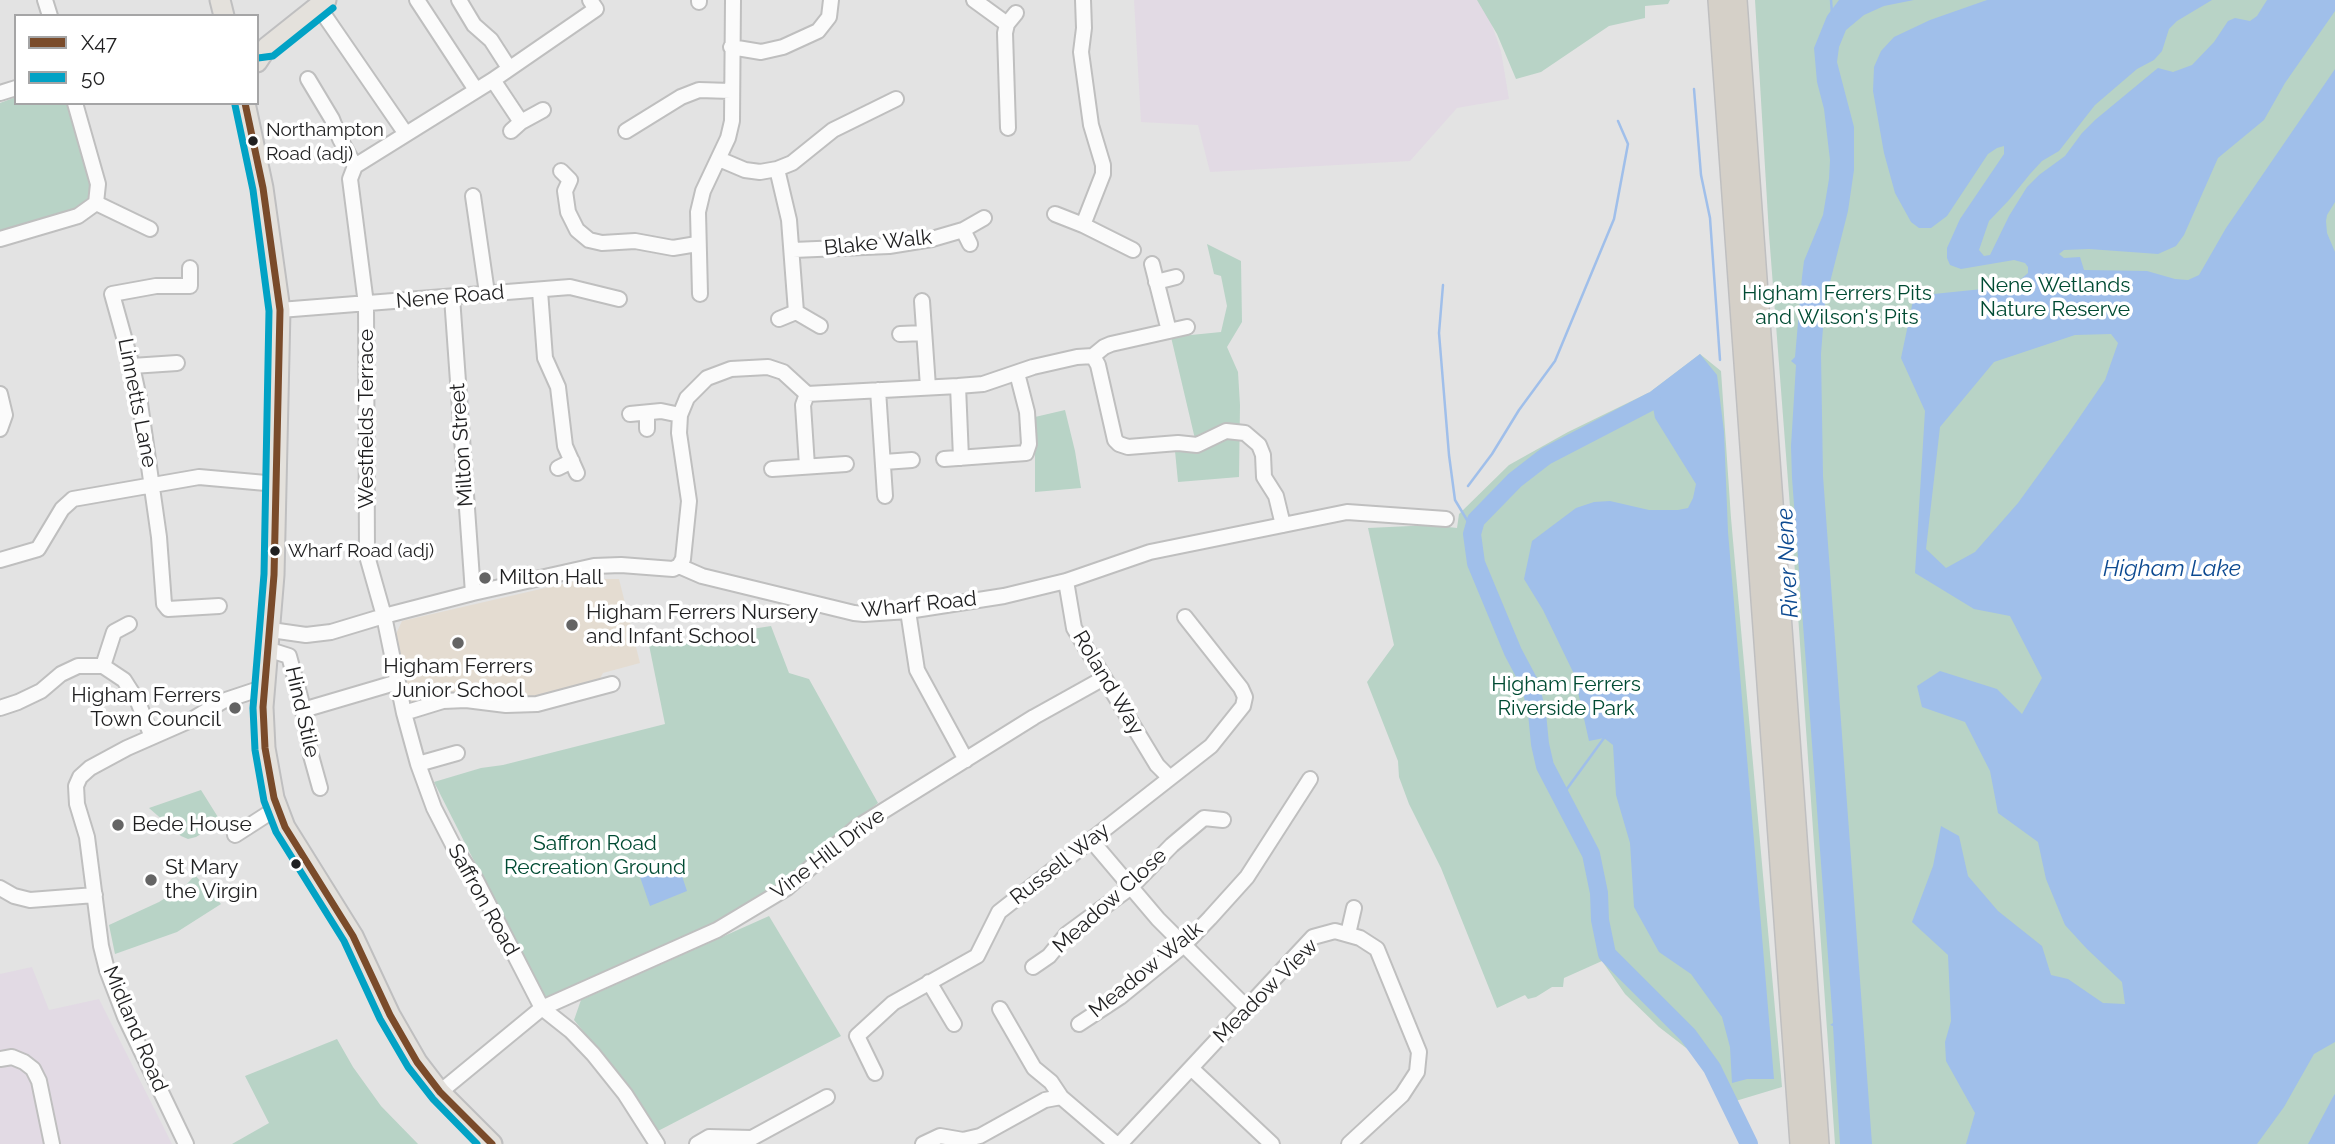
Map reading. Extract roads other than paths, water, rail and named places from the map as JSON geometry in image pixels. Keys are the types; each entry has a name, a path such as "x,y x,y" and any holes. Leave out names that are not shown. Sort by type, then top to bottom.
{"highway":[{"path":"1719,0 1801,1144"},
{"path":"1736,0 1818,1144"}],"main road":[{"path":"260,52 322,3"},
{"path":"245,105 263,188 280,310 271,630 264,691 265,748 277,808 295,845 353,936 399,1032 417,1062 440,1092 492,1144"}],"street":[{"path":"417,0 476,90"},
{"path":"459,0 474,25 491,40 509,68"},
{"path":"308,79 332,119 355,166 493,80 596,9 590,0"},
{"path":"700,293 697,244 700,202 728,138 732,121 733,0"},
{"path":"731,47 761,52 783,47 818,31 830,17 831,0"},
{"path":"974,0 1012,18 1004,33 1007,128"},
{"path":"1083,0 1081,52 1091,125 1104,174 1083,225"},
{"path":"322,3 406,135"},
{"path":"493,80 516,127 543,110"},
{"path":"626,131 681,97 699,90 731,91"},
{"path":"719,159 745,170 760,172 777,169 792,163 833,130 896,99"},
{"path":"0,239 78,216 96,203 98,184 76,105"},
{"name":"Westfields Terrace","path":"355,166 351,179 366,304 367,556 384,616"},
{"path":"777,169 793,250 796,312"},
{"path":"561,171 570,180 565,191 568,212 577,230 589,240 602,243 635,241 673,248 697,244"},
{"path":"473,197 487,293"},
{"path":"96,203 150,229"},
{"path":"1055,214 1133,250"},
{"name":"Blake Walk","path":"793,250 889,246 932,239 963,230 984,218"},
{"path":"963,230 970,244"},
{"path":"1152,264 1169,331"},
{"name":"Linnetts Lane","path":"190,268 190,286 156,286 112,295 132,366 153,484 164,604 168,609 219,606"},
{"path":"1156,282 1176,277"},
{"name":"Nene Road","path":"280,310 570,287 619,299"},
{"path":"540,291 545,358 558,387 569,467"},
{"name":"Milton Street","path":"452,297 473,593"},
{"path":"922,301 928,387"},
{"path":"779,319 796,312"},
{"path":"796,312 820,326"},
{"path":"679,566 683,559 690,501 679,433 680,415 687,398 708,371 774,368 783,372 807,394 958,387 983,384 1066,360 1093,356 1111,344 1188,327"},
{"path":"900,334 924,332"},
{"path":"1093,356 1098,365 1118,444 1128,447 1178,443 1197,445 1226,430 1245,433 1259,445 1263,454 1264,477 1276,496 1283,525"},
{"path":"132,366 177,363"},
{"path":"944,459 1021,455 1029,449 1027,412 1017,373"},
{"path":"958,387 961,458"},
{"path":"878,390 885,496"},
{"path":"0,394 5,415 0,429"},
{"path":"807,394 803,405 807,466"},
{"path":"630,414 661,411 680,415"},
{"path":"646,413 648,429"},
{"path":"884,461 912,460"},
{"path":"772,468 846,464"},
{"path":"0,560 38,549 62,509 73,499 199,477 277,484"},
{"name":"Wharf Road","path":"271,630 319,635 473,593 594,566 621,565 673,569 679,566 702,576 854,613 908,611 1004,596 1066,581 1150,552 1348,512 1446,519"},
{"name":"Roland Way","path":"1066,581 1074,628 1157,765 1169,777"},
{"path":"908,611 917,670 966,760"},
{"name":"Saffron Road","path":"384,616 404,713 418,764 434,808 453,845 476,880 542,1009 571,1031 593,1054 625,1094 657,1144"},
{"name":"Russell Way","path":"875,1073 857,1036 893,1003 977,956 999,912 1210,746 1243,706 1245,697 1241,688 1185,617"},
{"path":"103,666 110,627 129,624"},
{"name":"Hind Stile","path":"270,650 289,656 320,788"},
{"path":"0,708 41,691 61,674 78,666 103,666 124,680 138,702 152,737 241,694 264,691"},
{"name":"Vine Hill Drive","path":"440,1092 542,1009 717,930 787,888 856,828 1104,678"},
{"path":"303,710 398,682"},
{"path":"404,713 443,701 537,704 612,684"},
{"name":"Midland Road","path":"152,737 102,761 80,777 76,786 77,804 87,837 101,946 112,981 125,1017 186,1144"},
{"path":"418,764 457,752"},
{"name":"Meadow Walk","path":"1079,1024 1120,997 1184,945 1247,877 1310,779"},
{"path":"235,835 277,808"},
{"name":"Meadow Close","path":"1032,967 1049,956 1067,934 1131,887 1172,845 1204,818 1223,820"},
{"path":"1091,840 1184,945 1247,1008"},
{"path":"1,892 30,900 95,895"},
{"name":"Meadow View","path":"1348,934 1353,908"},
{"name":"Meadow View","path":"1118,1144 1313,937 1335,931 1360,938 1377,950 1419,1052 1417,1072 1402,1095 1349,1144"},
{"path":"929,982 954,1024"},
{"path":"1000,1009 1034,1068 1051,1082 1061,1097 1118,1144"},
{"path":"0,1059 12,1058 33,1069 39,1082 52,1144"},
{"path":"1191,1068 1272,1144"},
{"path":"696,1144 709,1137 752,1138 827,1097"},
{"path":"923,1144 940,1136 963,1140 980,1136 1045,1100 1061,1097"}],"water":[{"path":"1839,0 1914,0 1884,6 1864,15 1846,30 1839,47 1837,62 1854,127 1854,170 1848,211 1825,302 1821,354 1823,476 1872,1144 1840,1144 1791,446 1796,365 1791,361 1795,357 1804,261 1823,215 1829,179 1830,160 1814,48 1827,16"},
{"name":"Higham Lake","path":"1987,0 2212,0 2177,21 2169,29 2162,51 2154,60 2137,69 2095,105 2059,151 2042,161 2030,174 1989,221 1979,250 1984,256 1990,255 2027,187 2065,156 2095,120 2158,68 2173,72 2192,65 2214,42 2228,21 2235,18 2250,21 2257,16 2267,0 2335,0 2335,11 2285,83 2264,120 2218,158 2184,235 2176,246 2158,254 2089,249 2064,250 2059,254 2064,258 2080,257 2084,270 2147,271 2188,280 2199,275 2226,228 2335,69 2335,202 2326,221 2327,233 2335,252 2335,1042 2314,1054 2284,1107 2257,1144 1966,1144 1975,1113 1946,1061 1945,1042 1951,1021 1948,955 1912,922 1933,866 1941,826 1959,836 1968,876 1998,911 2042,946 2051,975 2068,979 2103,1003 2125,1004 2122,982 2065,925 2046,879 2038,842 1998,813 1990,771 1965,722 1922,707 1917,686 1940,671 1997,689 2022,714 2042,678 2010,616 1974,609 1915,573 1925,411 1901,358 1914,296 2002,287 2028,273 2025,263 2014,260 1961,269 1950,265 1947,258 1947,248 1960,219 2004,154 2004,146 1988,154 1947,216 1931,228 1919,228 1911,222 1895,193 1884,153 1873,91 1874,67 1881,51 1894,37 1930,20","holes":["2111,334 2118,343 2105,380 2018,503 1975,552 1946,568 1926,549 1940,427 1994,362 2075,335"]},
{"path":"1700,354 1717,375 1724,432 1728,532 1774,1079 1747,1079 1732,1083 1730,1047 1722,1017 1691,974 1659,952 1634,907 1630,843 1616,795 1613,745 1604,738 1589,741 1574,674 1543,610 1524,579 1532,541 1576,508 1594,502 1610,501 1649,510 1688,508 1696,484 1655,418 1650,392"},
{"path":"678,864 687,891 650,906 640,877"},
{"path":"2335,1094 2335,1144 2308,1144 2333,1097"}],"waterway":[{"path":"1831,0 1832,14"},
{"path":"1694,89 1701,175 1710,218 1720,360"},
{"path":"1468,486 1555,361 1614,219 1628,144 1618,121"},
{"path":"1443,285 1439,333 1449,455 1455,500 1473,530"},
{"path":"1652,401 1546,456 1515,480 1476,520 1472,534 1476,563 1513,652 1530,684 1545,766 1591,854 1607,954 1688,1035 1712,1068 1749,1144"},
{"path":"1561,797 1604,738"}],"place":[{"name":"Northampton Road (adj)","path":"253,141"},
{"name":"Wharf Road (adj)","path":"275,551"},
{"name":"Milton Hall","path":"485,578"},
{"name":"Higham Ferrers Nursery and Infant School","path":"572,625"},
{"name":"Higham Ferrers Junior School","path":"458,643"},
{"name":"Higham Ferrers Town Council","path":"235,708"},
{"name":"Bede House","path":"118,825"},
{"name":"St Mary the Virgin","path":"151,880"}],"park label":[{"name":"Nene Wetlands Nature Reserve","path":"2055,298"},
{"name":"Higham Ferrers Pits and Wilson's Pits","path":"1837,306"},
{"name":"Higham Ferrers Riverside Park","path":"1566,697"},
{"name":"Saffron Road Recreation Ground","path":"595,856"}],"water label":[{"name":"River Nene","path":"1788,563"}]}
